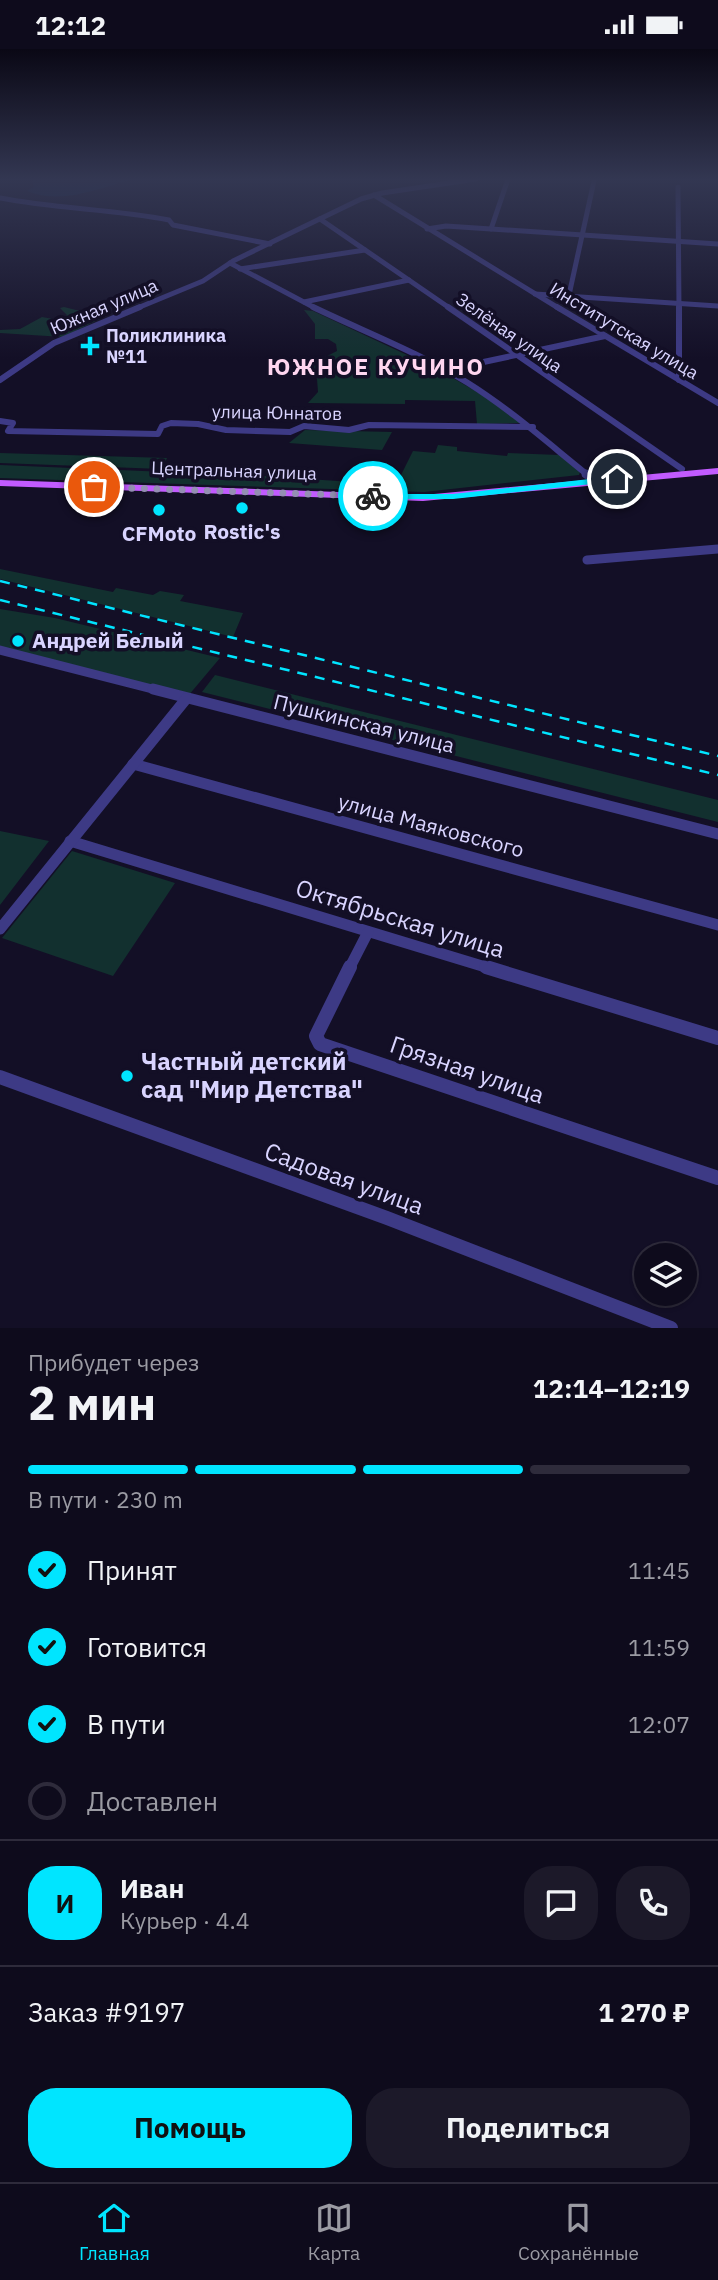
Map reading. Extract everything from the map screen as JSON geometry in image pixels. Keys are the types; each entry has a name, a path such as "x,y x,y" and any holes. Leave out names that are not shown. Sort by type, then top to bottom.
{"main road":[{"name":"Центральная улица","path":"116,485 424,493 589,476 718,469"},
{"name":"Центральная улица","path":"0,481 423,498 718,469"}],"street":[{"path":"244,239 271,244"},
{"name":"Южная улица","path":"0,380 54,343 203,281 230,263 281,239"},
{"name":"Зелёная улица","path":"349,239 682,469"},
{"name":"Институтская улица","path":"443,239 718,403"},
{"path":"569,295 584,239"},
{"path":"642,239 718,244"},
{"path":"678,241 679,380"},
{"path":"239,269 365,250"},
{"path":"230,263 446,370 533,427 589,476"},
{"path":"304,302 409,280"},
{"path":"535,295 718,306"},
{"path":"446,370 606,336"},
{"name":"улица Юннатов","path":"0,421 13,422 8,431 159,434 162,426 171,423 198,424 226,430 290,432 304,426 349,430 369,425 533,427"},
{"path":"587,560 718,549"},
{"name":"Пушкинская улица","path":"0,650 718,834"},
{"path":"0,929 186,699"},
{"name":"улица Маяковского","path":"133,764 718,925"},
{"name":"Октябрьская улица","path":"70,841 718,1038"},
{"name":"Грязная улица","path":"368,932 316,1036 320,1044 718,1178"},
{"name":"Садовая улица","path":"0,1077 387,1218 671,1328"}],"green space":[{"path":"60,308 104,317 63,337 0,333 0,330 20,329 42,317 59,320 67,315"},
{"path":"304,310 313,311 437,369 493,401 520,423 477,424 475,401 405,400 405,404 308,403 318,392 317,379 307,366 337,351 336,344 328,339 315,339 315,324"},
{"path":"305,430 392,432 382,450 289,443"},
{"path":"438,445 457,447 457,451 507,456 508,453 559,455 580,472 579,475 424,492 0,478 0,465 264,476 396,485 413,451 435,453"},
{"path":"0,453 167,458 162,469 0,463"},
{"path":"0,569 113,592 116,588 153,595 160,591 184,595 180,601 243,613 233,637 0,579"},
{"path":"0,609 55,618 220,658 188,696 0,647"},
{"path":"215,675 718,800 718,822 202,692"},
{"path":"0,831 49,841 0,905"},
{"path":"72,851 175,883 113,976 2,938"}],"railway":[{"path":"0,581 718,756"},
{"path":"0,600 718,775"}],"way so far":[{"path":"94,487 373,496"}],"place":[{"name":"Поликлиника №11","path":"90,346"},
{"name":"Rostic's","path":"242,508"},
{"name":"CFMoto","path":"159,510"},
{"name":"Андрей Белый","path":"18,641"},
{"name":"Частный детский сад \"Мир Детства\"","path":"127,1076"}],"district":[{"name":"ЮЖНОЕ КУЧИНО","path":"376,367"}],"route":[{"path":"373,496 453,497 617,479"}]}
